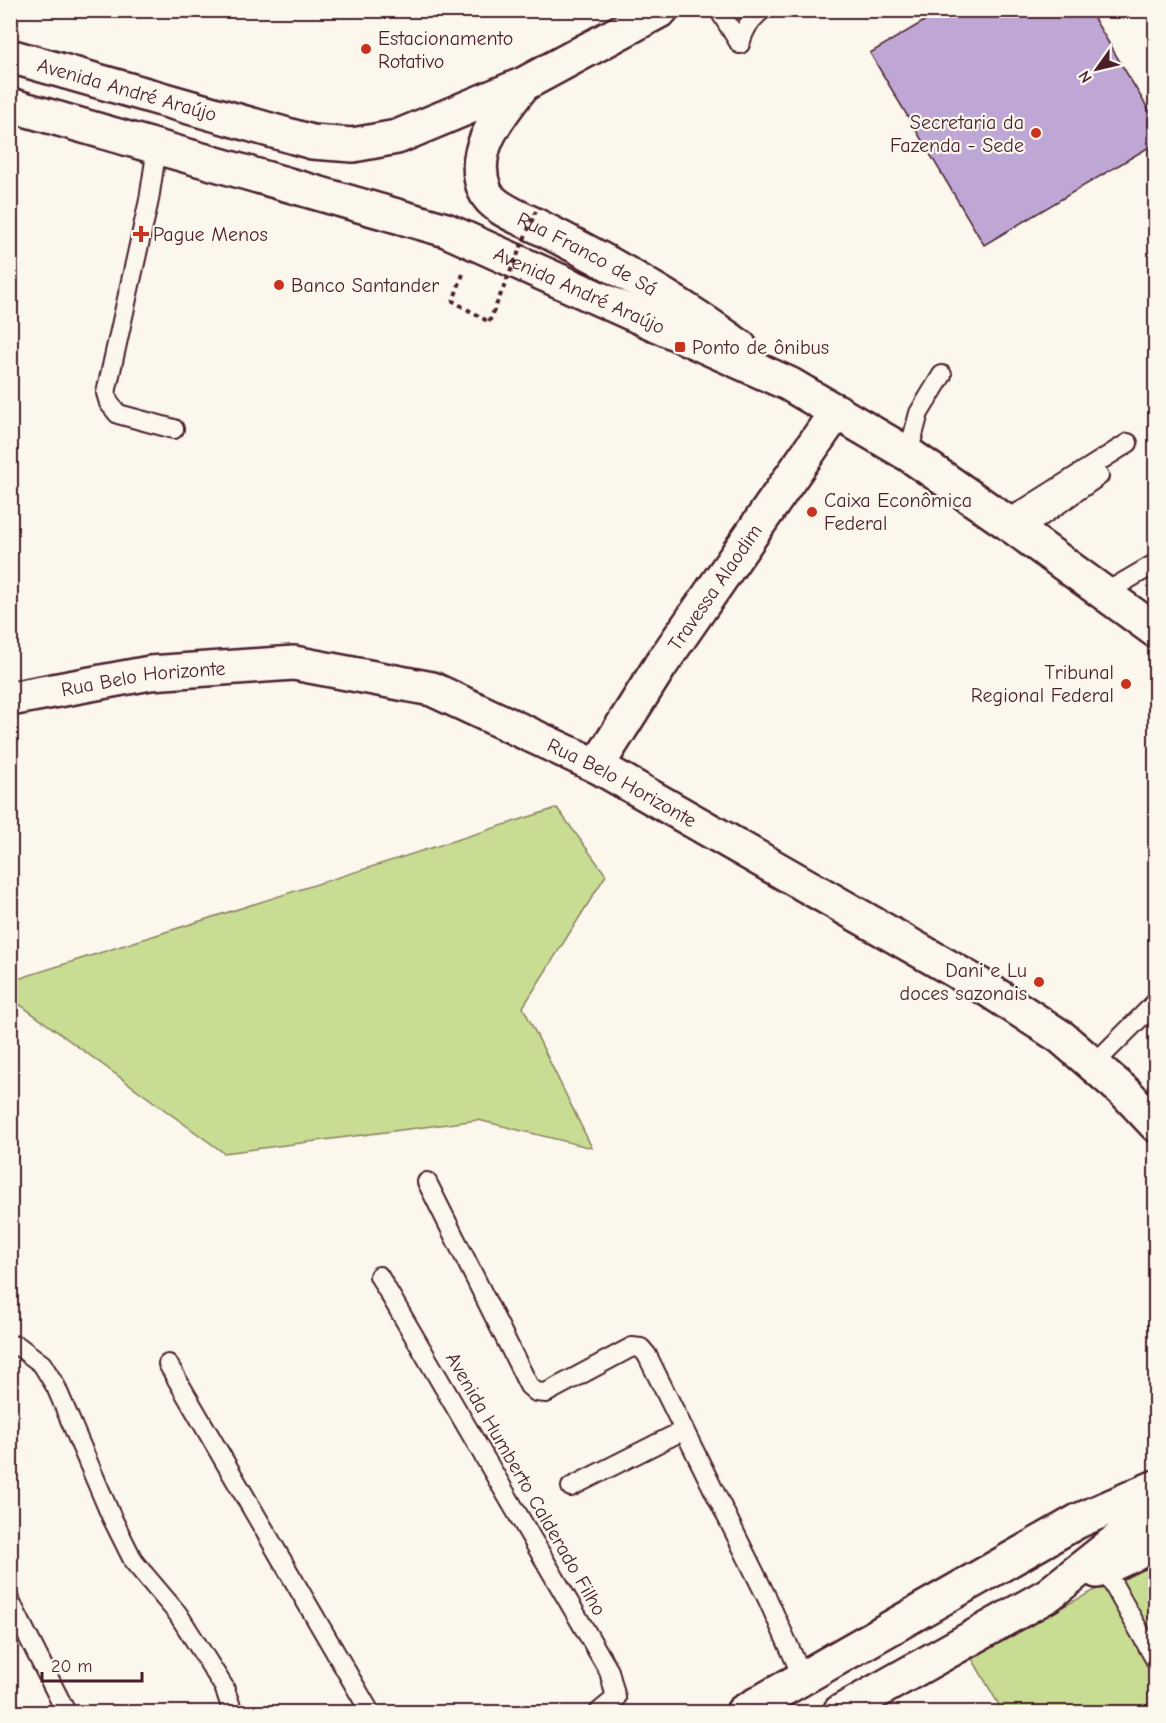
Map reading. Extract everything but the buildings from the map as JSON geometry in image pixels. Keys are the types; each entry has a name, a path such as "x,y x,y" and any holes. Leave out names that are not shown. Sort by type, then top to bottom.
{"main road":[{"name":"Rua Franco de Sá","path":"312,142 353,145 398,137 524,84 661,10"},
{"name":"Avenida André Araújo","path":"10,56 312,142"},
{"name":"Rua Franco de Sá","path":"524,84 491,127 481,154 481,175 486,193 502,209 588,251 706,322 789,384"},
{"name":"Avenida André Araújo","path":"11,108 157,147 446,230 789,384 908,454 1012,526 1155,632"},
{"name":"Travessa Alaodim","path":"597,766 660,666 837,411"},
{"name":"Rua Belo Horizonte","path":"10,699 150,673 294,663 432,688 597,766 987,989 1061,1037 1127,1094 1155,1125"},
{"path":"743,1713 1078,1521 1155,1487"},
{"path":"1048,1594 1155,1509"},
{"path":"840,1713 1048,1594 1155,1544"}],"lane":[{"path":"719,10 740,44 751,19 762,10"},
{"path":"157,147 149,200 106,393 109,403 118,414 174,429"},
{"path":"908,454 919,413 942,375"},
{"path":"1012,526 1131,448"},
{"path":"1103,594 1155,564"},
{"path":"1093,1065 1155,1002"},
{"path":"427,1182 529,1386 536,1392 546,1393 632,1347 641,1348 647,1355 768,1600 803,1678"},
{"name":"Avenida Humberto Calderado Filho","path":"379,1275 609,1671 616,1698 599,1713"},
{"path":"10,1345 18,1346 42,1364 56,1387 111,1516 134,1562 178,1614 224,1687 233,1713"},
{"path":"168,1364 370,1713"},
{"path":"571,1487 684,1430"},
{"path":"1104,1568 1155,1661"},
{"path":"10,1600 66,1713"}],"path":[{"path":"453,302 489,322 536,210"}],"green space":[{"path":"557,808 606,875 523,1007 592,1148 478,1120 224,1153 11,998 11,981"},
{"path":"1155,1559 1156,1710 1152,1712 1003,1712 970,1655"}],"place":[{"name":"Estacionamento Rotativo","path":"366,49"},
{"name":"Secretaria da Fazenda - Sede","path":"1036,133"},
{"name":"Pague Menos","path":"141,234"},
{"name":"Banco Santander","path":"279,285"},
{"name":"Ponto de ônibus","path":"680,347"},
{"name":"Caixa Econômica Federal","path":"812,512"},
{"name":"Tribunal Regional Federal","path":"1126,684"},
{"name":"Dani e Lu doces sazonais","path":"1039,982"}]}
